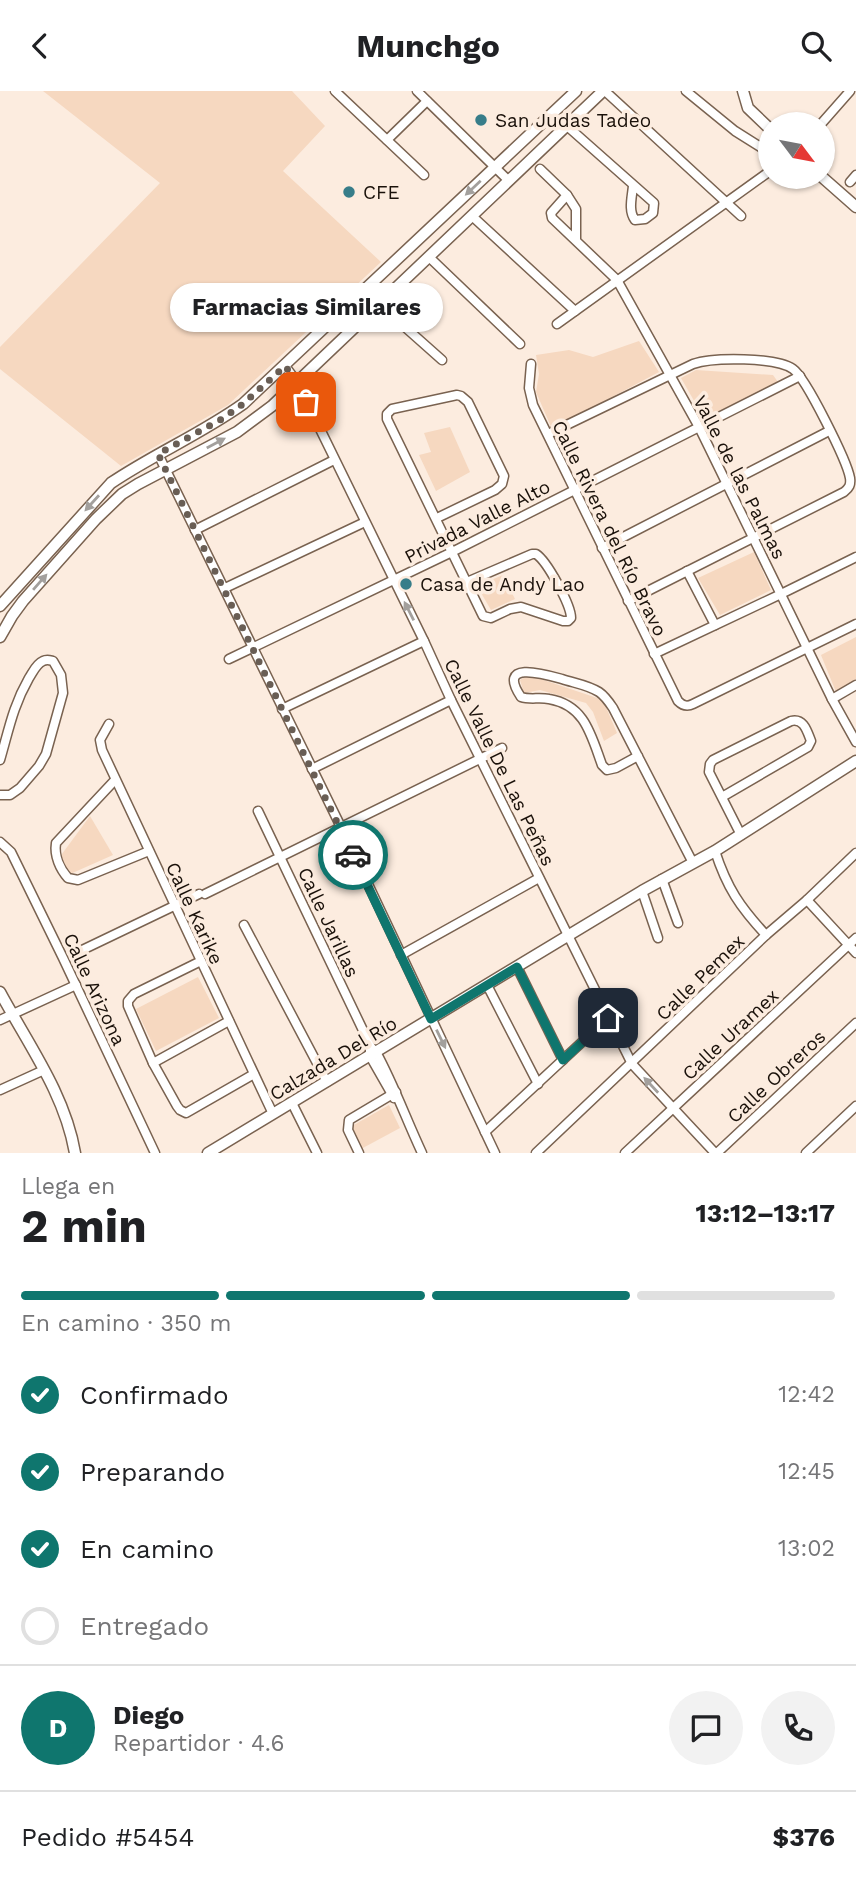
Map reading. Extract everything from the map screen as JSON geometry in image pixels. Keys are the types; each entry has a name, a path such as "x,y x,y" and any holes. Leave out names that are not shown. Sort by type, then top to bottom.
{"street":[{"path":"335,91 424,175"},
{"path":"417,91 509,181"},
{"path":"0,606 111,483 243,404 576,91"},
{"path":"0,637 23,601 96,519 122,494 243,428 272,406 604,91 741,216"},
{"path":"686,91 735,131 758,145"},
{"path":"743,91 748,108 758,118"},
{"path":"832,112 850,91"},
{"path":"387,140 427,101"},
{"path":"564,103 577,116"},
{"path":"567,126 634,186"},
{"path":"530,135 542,150"},
{"path":"540,169 567,195 576,209 576,240"},
{"path":"557,324 758,180"},
{"path":"835,188 856,207"},
{"name":"Valle de las Palmas","path":"567,195 551,216 617,280 699,427 832,699 856,742"},
{"path":"472,216 575,311"},
{"path":"429,257 520,344"},
{"path":"392,265 405,279"},
{"path":"379,304 442,360"},
{"path":"548,434 669,375 702,361 717,359 789,367 800,376 830,431 850,477 844,492 628,601"},
{"name":"Calle Rivera del Río Bravo","path":"531,364 528,379 530,395 678,701 685,706 693,704 808,648"},
{"name":"Calle Valle De Las Peñas","path":"285,366 297,382 632,1064 716,1153"},
{"name":"Privada Valle Alto","path":"229,659 452,552 800,376"},
{"path":"437,518 495,490 504,480 468,402 457,395 392,409 387,414 388,424 437,518 452,552 483,616 491,618 516,607 563,621 571,618 542,560 536,554 467,582"},
{"path":"602,548 830,431"},
{"path":"158,454 341,827 495,1153"},
{"path":"195,530 334,460"},
{"path":"111,483 122,494"},
{"path":"225,588 365,522"},
{"path":"654,654 856,557"},
{"path":"687,571 715,625"},
{"path":"808,648 856,624"},
{"path":"282,709 424,641"},
{"path":"0,760 19,696 40,662 53,661 61,675 63,693 46,754 20,788 10,795 0,795"},
{"path":"638,756 607,770 602,765 580,715 566,704 552,699 521,697 513,684 514,678 524,672 540,673 598,691 613,708 638,756 692,863"},
{"path":"832,699 856,685"},
{"path":"312,769 451,700"},
{"path":"722,797 808,747 811,741 803,724 798,720 791,721 713,760 710,764 709,772 741,835"},
{"name":"Calle Karike","path":"109,724 100,745 273,1114"},
{"path":"78,952 502,748"},
{"name":"Calzada Del Río","path":"208,1153 662,879 715,851 856,761"},
{"path":"115,780 59,837 55,855 63,872 68,878 78,880 149,851"},
{"name":"Calle Jarillas","path":"258,811 422,1153"},
{"name":"Calle Arizona","path":"0,842 11,852 155,1153"},
{"path":"715,851 734,897 766,935"},
{"name":"Calle Pemex","path":"536,1153 856,853"},
{"path":"401,955 538,877"},
{"path":"662,879 678,923"},
{"path":"642,891 658,938"},
{"path":"807,900 856,953"},
{"path":"244,925 327,1082"},
{"name":"Calle Uramex","path":"625,1153 856,938"},
{"path":"201,961 134,994 128,1001 153,1063 177,1106 186,1113 254,1074"},
{"path":"517,967 563,1060"},
{"path":"0,1020 76,985"},
{"path":"487,985 538,1084"},
{"path":"0,992 44,1070 67,1121 75,1153"},
{"path":"485,1132 608,1018"},
{"path":"153,1063 229,1021"},
{"name":"Calle Obreros","path":"716,1153 856,1023"},
{"path":"0,1090 44,1070"},
{"path":"359,1153 348,1130 348,1123 352,1117 393,1093"},
{"path":"292,1103 317,1153"},
{"path":"806,1153 856,1106"}],"shaded area":[{"path":"43,91 292,91 325,126 283,171 381,262 228,405 121,466 0,369 0,347 160,183"},
{"path":"639,341 659,372 552,429 536,392 539,374 536,355 569,350 593,357"},
{"path":"696,370 773,375 778,382 705,420 681,378"},
{"path":"450,427 470,472 436,491 419,455 431,452 424,433"},
{"path":"754,552 771,590 720,615 698,578"},
{"path":"503,575 515,599 491,610 477,586"},
{"path":"856,637 856,679 836,692 821,655"},
{"path":"529,675 603,700 617,733 604,741 593,712 586,703 540,690 524,693 520,680"},
{"path":"90,816 113,855 68,875 59,858"},
{"path":"198,977 219,1018 156,1051 136,1009"},
{"path":"389,1105 400,1128 361,1149 352,1126"}],"way so far":[{"path":"306,402 297,382 285,366 222,419 158,454 353,855"}],"place":[{"name":"San Judas Tadeo","path":"481,120"},
{"name":"CFE","path":"349,192"},
{"name":"Farmacias Similares","path":"306,402"},
{"name":"Casa de Andy Lao","path":"406,584"}],"route":[{"path":"353,855 431,1019 517,967 563,1060 608,1018"}]}
